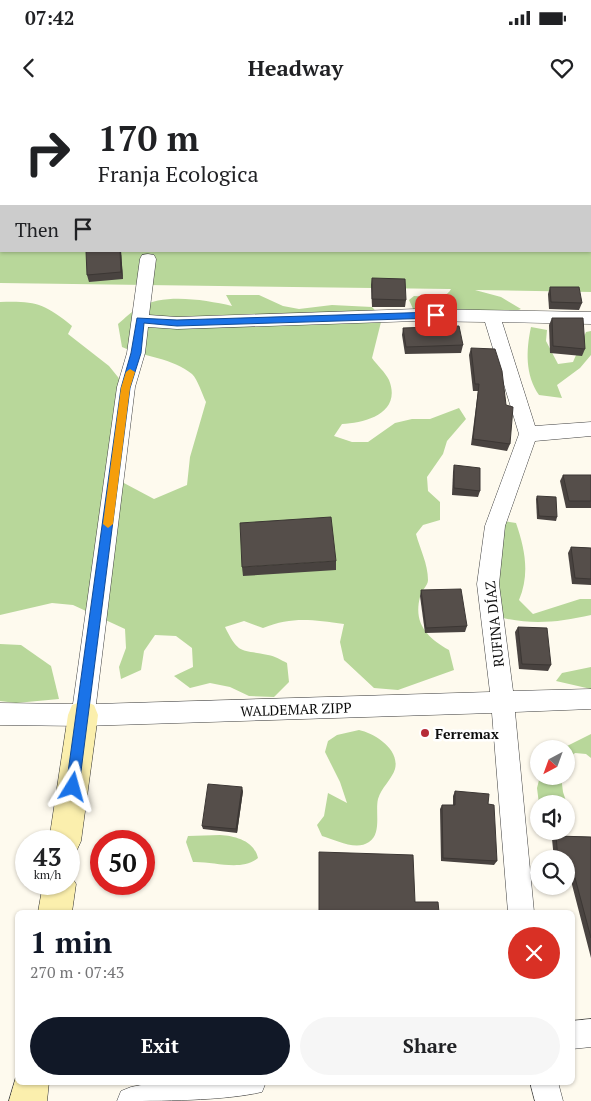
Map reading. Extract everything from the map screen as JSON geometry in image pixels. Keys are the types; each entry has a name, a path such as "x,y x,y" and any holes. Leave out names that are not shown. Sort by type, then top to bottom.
{"main road":[{"path":"67,830 83,715"},
{"path":"55,910 57,895"},
{"path":"28,1101 31,1085"}],"street":[{"path":"83,715 126,388 136,353 148,259"},
{"path":"140,320 177,323 417,315 591,318"},
{"path":"492,316 528,434 591,429"},
{"name":"RUFINA DÍAZ","path":"521,910 503,703 488,584 495,526 528,434"},
{"name":"WALDEMAR ZIPP","path":"0,714 83,715 591,699"},
{"path":"575,1035 591,1033"},
{"path":"131,1101 233,1085"},
{"path":"545,1085 549,1101"}],"green space":[{"path":"0,252 591,252 591,292 475,290 501,297 521,309 515,311 414,311 409,300 414,296 444,296 451,289 0,283"},
{"path":"226,295 259,295 283,306 299,309 332,305 372,307 382,318 372,358 389,380 392,391 391,401 379,414 371,418 342,424 334,436 352,442 368,442 395,423 412,419 430,419 459,408 466,419 447,441 443,454 427,477 428,491 440,502 440,520 423,525 416,534 428,574 427,584 420,597 419,615 424,629 429,635 449,650 454,670 398,690 374,688 344,660 340,642 344,624 313,620 294,620 263,628 244,621 225,627 234,643 242,650 273,656 287,663 289,682 274,697 249,696 230,687 210,683 190,688 174,676 193,667 192,648 176,636 155,635 144,651 141,670 121,679 119,667 126,648 125,629 73,605 52,603 0,615 0,302 31,303 54,312 72,326 68,334 109,366 126,387 122,482 154,499 187,485 190,457 206,402 192,374 176,364 122,347 118,324 137,309 161,300 198,300 232,306"},
{"path":"531,327 547,330 546,341 558,364 573,362 586,332 591,331 591,355 580,368 557,385 562,398 539,395 534,387 528,362"},
{"path":"498,520 516,523 522,542 525,571 519,600 533,614 580,599 591,599 591,615 547,622 503,618 495,575"},
{"path":"0,644 21,645 51,666 59,699 16,703 0,701"},
{"path":"591,667 591,689 556,681 562,673"},
{"path":"359,730 378,738 384,743 394,755 396,762 394,773 378,799 377,828 373,838 364,844 352,845 322,836 317,825 324,816 328,793 347,803 340,782 325,752 328,741 337,735"},
{"path":"591,734 591,758 586,754 575,753 575,742"},
{"path":"538,785 562,785 564,795 538,795"},
{"path":"220,835 244,840 253,847 258,858 251,862 235,865 193,862 186,842 188,836"}],"building":[{"path":"86,252 120,252 121,272 87,275"},
{"path":"372,278 405,279 406,300 372,299"},
{"path":"550,287 579,287 582,303 551,302"},
{"path":"552,318 583,318 585,349 553,346"},
{"path":"459,326 463,345 406,347 403,328"},
{"path":"471,348 495,349 502,371 506,405 513,407 510,444 473,439 479,384 475,384"},
{"path":"454,465 480,468 480,491 454,488"},
{"path":"563,475 591,475 591,501 569,501"},
{"path":"537,496 556,497 557,517 539,516"},
{"path":"331,517 336,561 242,567 240,523"},
{"path":"571,547 591,548 591,579 575,578"},
{"path":"461,589 467,626 426,628 421,590"},
{"path":"518,627 547,628 551,665 522,664"},
{"path":"208,784 242,787 236,829 202,826"},
{"path":"455,791 489,794 488,804 494,805 497,861 443,858 442,805 455,805"},
{"path":"575,837 591,837 591,938 575,878 575,850 557,850 556,840 575,840"},
{"path":"319,852 413,855 415,902 438,902 439,910 319,910"}],"slow traffic":[{"path":"108,524 126,388 130,372"}],"place":[{"name":"Ferremax","path":"425,733"}],"route":[{"path":"73,787 126,388 136,353 140,320 177,323 436,315"}]}
